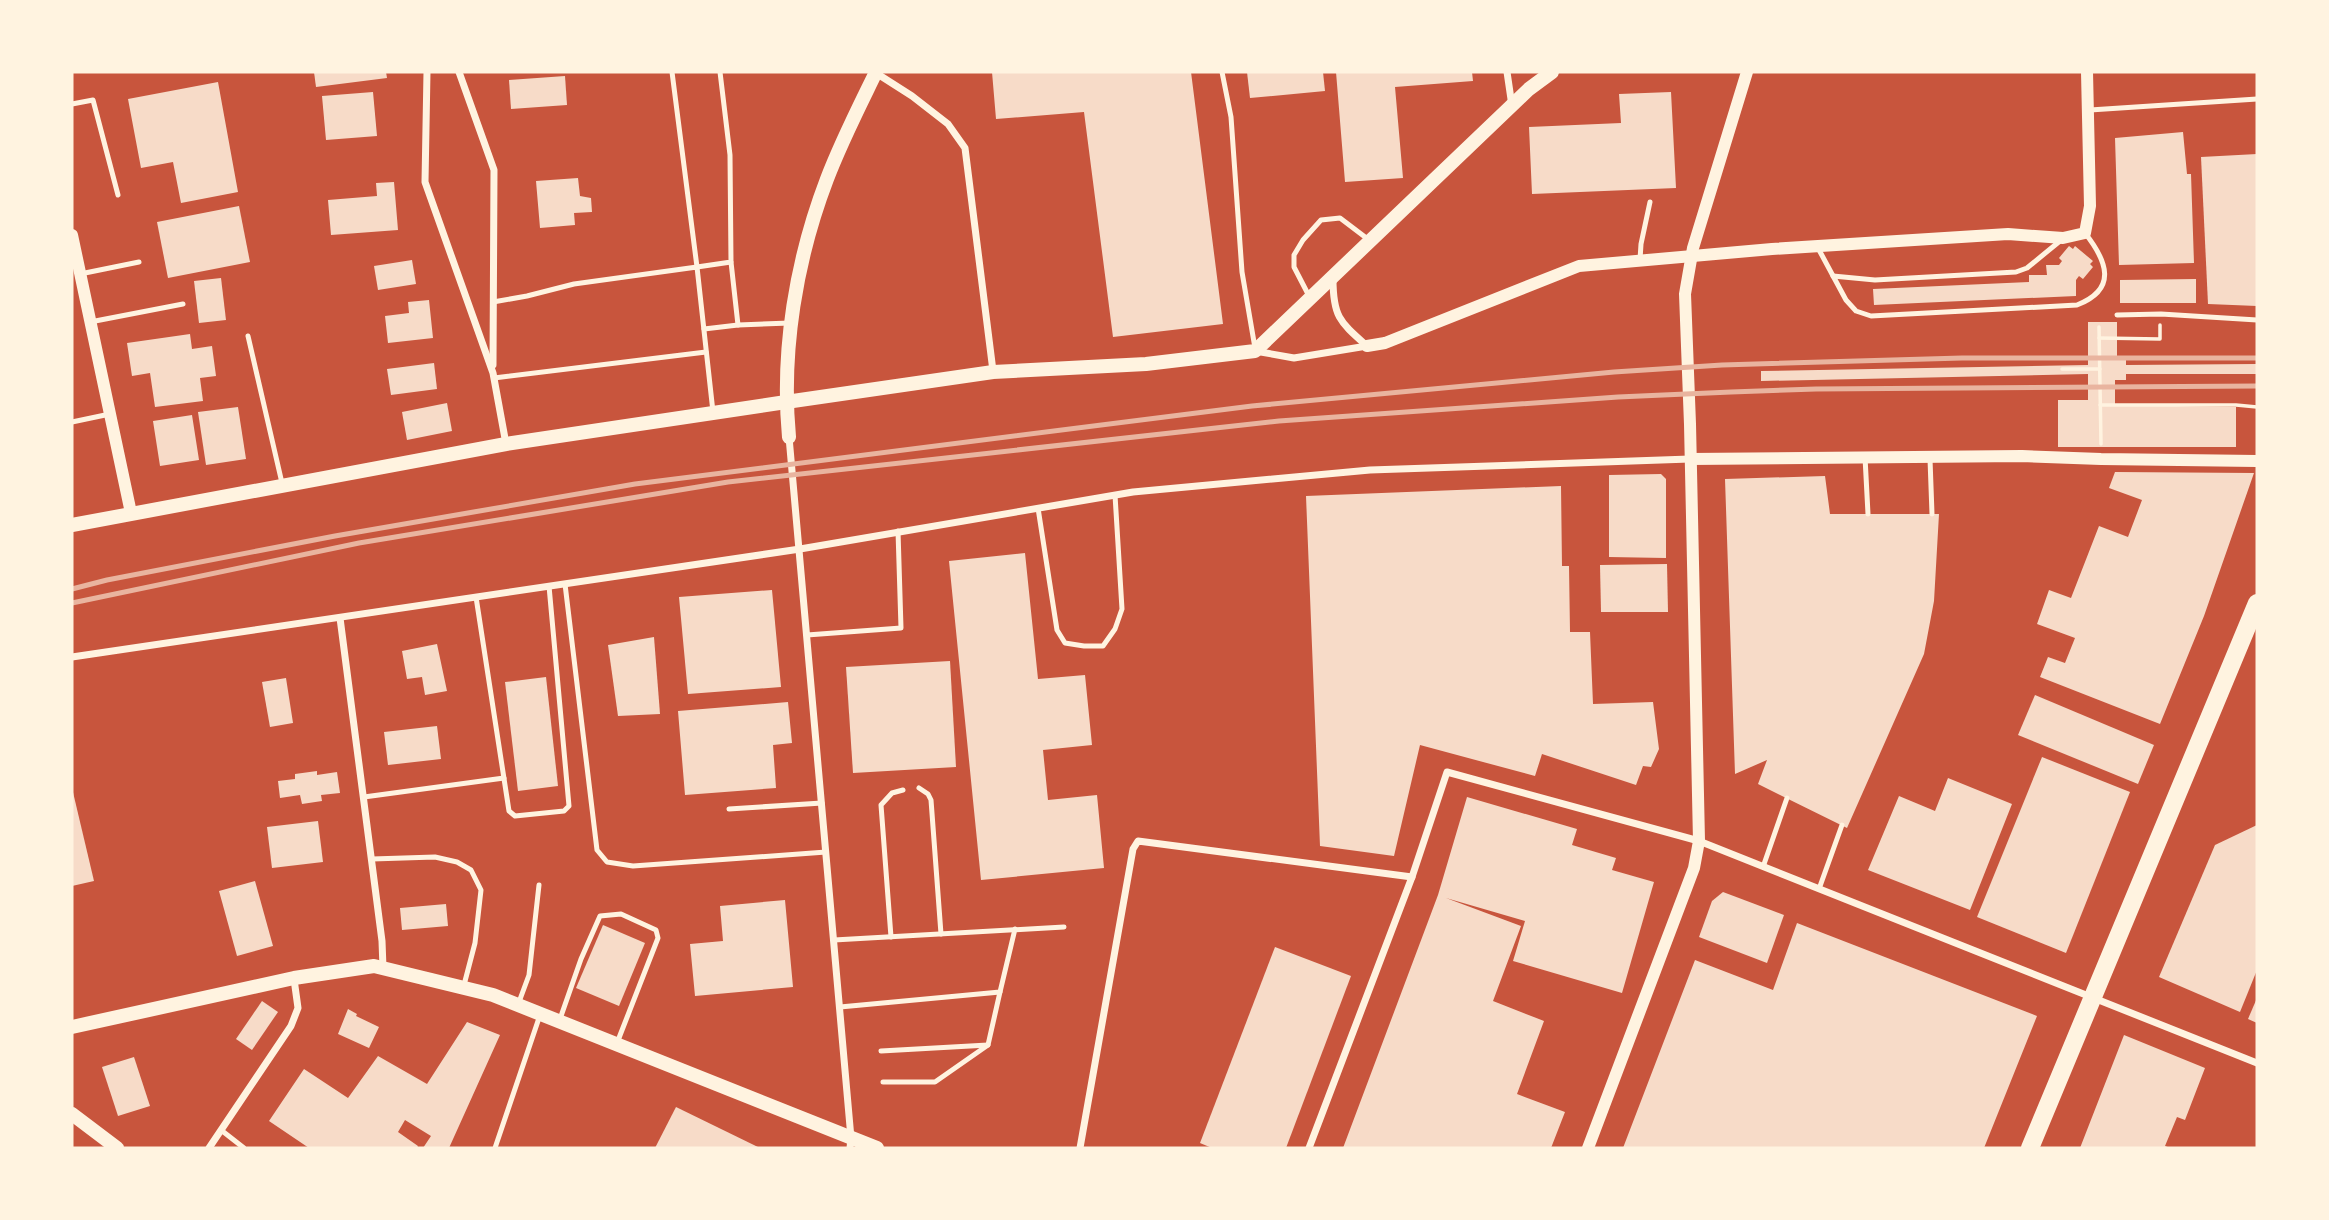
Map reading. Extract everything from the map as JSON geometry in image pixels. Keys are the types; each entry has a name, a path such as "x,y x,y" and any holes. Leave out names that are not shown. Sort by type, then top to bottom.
{"main road":[{"path":"789,437 786,402 792,323 807,245 823,190 876,72"},
{"path":"72,524 506,444 786,402 993,372 1146,364 1255,351 1530,89 1552,72"},
{"path":"2030,1148 2092,997 2251,635 2257,603"},
{"path":"72,1027 294,978 374,966 494,995 850,1143 877,1148"},
{"path":"72,1114 117,1148"}],"street":[{"path":"427,72 425,182 494,375"},
{"path":"459,72 494,170 494,375 506,444"},
{"path":"876,72 948,124 965,148 993,372"},
{"path":"1507,72 1512,106"},
{"path":"1588,1148 1694,868 1699,841 1685,294 1691,256 1747,72"},
{"path":"1255,351 1294,358 1385,343 1579,266 1817,246 2008,234 2063,238 2085,233 2090,206 2087,72"},
{"path":"72,235 131,513"},
{"path":"1333,278 1333,304 1345,327 1367,346"},
{"path":"789,437 850,1143"},
{"path":"72,657 800,549 1115,495 1370,470 1690,459 1930,456 2257,461"},
{"path":"340,618 372,859 383,968"},
{"path":"1308,1148 1412,877 1447,772 1699,841 2257,1063"},
{"path":"1080,1148 1116,937 1133,849 1138,841 1412,877"},
{"path":"209,1148 290,1026 298,1008 294,978"}],"lane":[{"path":"672,72 698,267 713,413"},
{"path":"720,72 730,155 731,262 738,325"},
{"path":"1222,72 1231,117 1242,272 1255,351"},
{"path":"2088,110 2257,99"},
{"path":"72,104 93,100 118,195"},
{"path":"1640,260 1650,202"},
{"path":"1311,299 1294,267 1294,255 1321,220 1340,218 1371,242"},
{"path":"1817,246 1846,300 1856,311 1871,316 2077,305 2091,300 2099,290 2105,271 2104,261 2085,233"},
{"path":"1833,276 1875,280 2016,272 2027,268 2063,238"},
{"path":"80,274 139,262"},
{"path":"493,302 574,284 731,262"},
{"path":"90,322 183,304"},
{"path":"2117,315 2161,314 2257,320"},
{"path":"704,329 792,323"},
{"path":"248,335 282,486"},
{"path":"494,375 706,352"},
{"path":"72,422 110,414"},
{"path":"1930,456 1931,514"},
{"path":"1865,457 1868,514"},
{"path":"1038,508 1057,630 1065,643 1103,646 1115,629 1122,609 1115,495"},
{"path":"807,635 901,628 898,531"},
{"path":"565,584 597,850 607,862 633,866 826,852"},
{"path":"476,597 509,811 514,816 564,811 569,806 549,586"},
{"path":"364,797 504,778"},
{"path":"919,788 928,794 931,800 941,934"},
{"path":"891,937 881,806 892,793 903,790"},
{"path":"1763,867 1787,798"},
{"path":"729,809 822,803"},
{"path":"1819,889 1842,825"},
{"path":"372,859 435,857 457,862 471,870 481,890 475,943 463,988"},
{"path":"518,1005 529,975 539,885"},
{"path":"559,1022 581,959 600,916 621,914 656,930 658,938 617,1045"},
{"path":"834,940 1064,927"},
{"path":"883,1082 935,1082 988,1045 1015,929"},
{"path":"839,1007 1000,992"},
{"path":"495,1148 540,1015"},
{"path":"881,1051 988,1045"},
{"path":"221,1130 244,1148"}],"path":[{"path":"2099,338 2160,339 2160,325"},
{"path":"2099,327 2101,453"},
{"path":"2062,369 2100,369"},
{"path":"2100,404 2257,407"}],"building":[{"path":"314,72 386,72 387,78 316,87"},
{"path":"992,72 1191,72 1223,324 1113,337 1084,112 996,119"},
{"path":"1247,72 1323,72 1325,91 1250,98"},
{"path":"1336,72 1472,72 1473,81 1395,87 1403,178 1345,182"},
{"path":"565,76 567,105 511,109 509,80"},
{"path":"218,82 238,192 181,203 173,162 141,168 128,99"},
{"path":"373,92 377,136 326,140 322,96"},
{"path":"1671,92 1676,188 1532,194 1529,127 1621,123 1619,94"},
{"path":"2183,132 2187,174 2191,174 2194,263 2119,265 2115,138"},
{"path":"2257,154 2257,306 2208,304 2201,157"},
{"path":"578,178 580,196 591,198 592,212 574,213 575,225 540,228 536,181"},
{"path":"394,182 398,230 331,235 328,200 377,196 376,183"},
{"path":"239,206 250,262 168,278 157,222"},
{"path":"2069,246 2073,249 2075,246 2093,261 2090,264 2093,267 2083,279 2079,276 2076,280 2076,296 1874,305 1873,289 2029,282 2029,275 2047,275 2046,265 2059,265 2062,261 2059,258"},
{"path":"412,260 416,284 378,290 374,266"},
{"path":"221,278 226,320 199,323 194,281"},
{"path":"2196,279 2196,303 2120,303 2120,280"},
{"path":"429,300 433,338 388,343 385,316 409,313 408,302"},
{"path":"2088,322 2117,322 2117,360 2126,360 2126,365 2256,364 2256,374 2126,374 2126,380 2115,380 2115,405 2236,407 2236,447 2058,447 2058,400 2088,400 2088,374 1761,381 1761,371 2088,365"},
{"path":"190,334 192,349 212,346 216,376 200,378 203,401 155,407 150,373 132,376 127,343"},
{"path":"434,363 437,389 391,395 387,369"},
{"path":"447,403 452,431 407,440 402,412"},
{"path":"238,407 246,459 206,465 198,412"},
{"path":"192,415 199,460 160,466 153,421"},
{"path":"2115,472 2254,473 2204,616 2160,724 2040,677 2048,657 2065,663 2075,638 2037,624 2049,590 2071,598 2099,526 2128,537 2142,500 2109,488"},
{"path":"1661,474 1666,479 1666,558 1609,557 1609,475"},
{"path":"1825,476 1830,514 1939,514 1934,601 1924,654 1847,828 1758,784 1767,760 1735,774 1725,479"},
{"path":"1561,486 1562,566 1569,566 1570,632 1590,632 1593,704 1653,702 1659,749 1651,767 1643,766 1636,785 1542,754 1535,776 1420,745 1394,856 1320,846 1306,496"},
{"path":"1025,553 1038,679 1085,675 1092,745 1043,750 1048,800 1097,795 1104,868 981,880 949,561"},
{"path":"1667,564 1668,612 1601,612 1600,565"},
{"path":"772,590 781,687 688,694 679,597"},
{"path":"654,637 660,714 618,716 608,645"},
{"path":"437,644 447,691 425,695 422,677 407,679 402,651"},
{"path":"950,661 956,767 853,773 846,667"},
{"path":"546,677 558,786 518,791 505,682"},
{"path":"286,678 293,723 270,727 262,682"},
{"path":"2035,695 2154,745 2138,784 2018,735"},
{"path":"788,702 792,743 773,745 776,788 685,795 678,711"},
{"path":"437,726 441,759 388,765 384,732"},
{"path":"2042,757 2130,792 2066,953 1977,917"},
{"path":"317,771 317,775 337,772 340,793 321,795 322,801 302,804 300,795 280,798 278,781 295,779 295,774"},
{"path":"1948,778 2012,804 1970,910 1868,870 1899,796 1935,811"},
{"path":"72,788 94,881 72,886"},
{"path":"1467,797 1577,829 1572,845 1616,858 1612,870 1654,882 1622,993 1513,961 1525,921 1446,898 1521,926 1493,1001 1544,1021 1517,1094 1565,1112 1551,1148 1343,1148 1438,895"},
{"path":"318,821 323,862 272,868 267,827"},
{"path":"2257,825 2257,970 2240,1012 2159,977 2215,845"},
{"path":"255,881 273,946 237,956 219,891"},
{"path":"1723,892 1784,915 1767,963 1699,937 1712,901"},
{"path":"785,900 793,987 695,996 690,944 723,941 720,906"},
{"path":"446,904 448,926 402,930 400,908"},
{"path":"1797,923 2037,1016 1984,1148 1623,1148 1695,960 1773,990"},
{"path":"603,925 645,943 619,1006 576,988"},
{"path":"1275,947 1351,976 1286,1148 1212,1148 1200,1143"},
{"path":"2257,998 2257,1023 2248,1019"},
{"path":"262,1001 278,1012 252,1050 236,1039"},
{"path":"348,1009 379,1027 369,1048 338,1034"},
{"path":"467,1022 500,1035 449,1148 423,1148 431,1136 405,1120 398,1132 418,1146 417,1148 309,1148 269,1121 304,1069 348,1098 378,1056 427,1084"},
{"path":"2124,1035 2205,1068 2185,1120 2177,1117 2165,1146 2170,1148 2080,1148"},
{"path":"134,1057 150,1106 118,1116 102,1067"},
{"path":"676,1107 760,1148 655,1148"}],"railway":[{"path":"72,589 335,536 635,484 1252,406 1614,372 1722,365 1962,358 2257,358"},
{"path":"72,603 359,543 728,482 1279,421 1618,397 1731,392 2257,386"}]}
